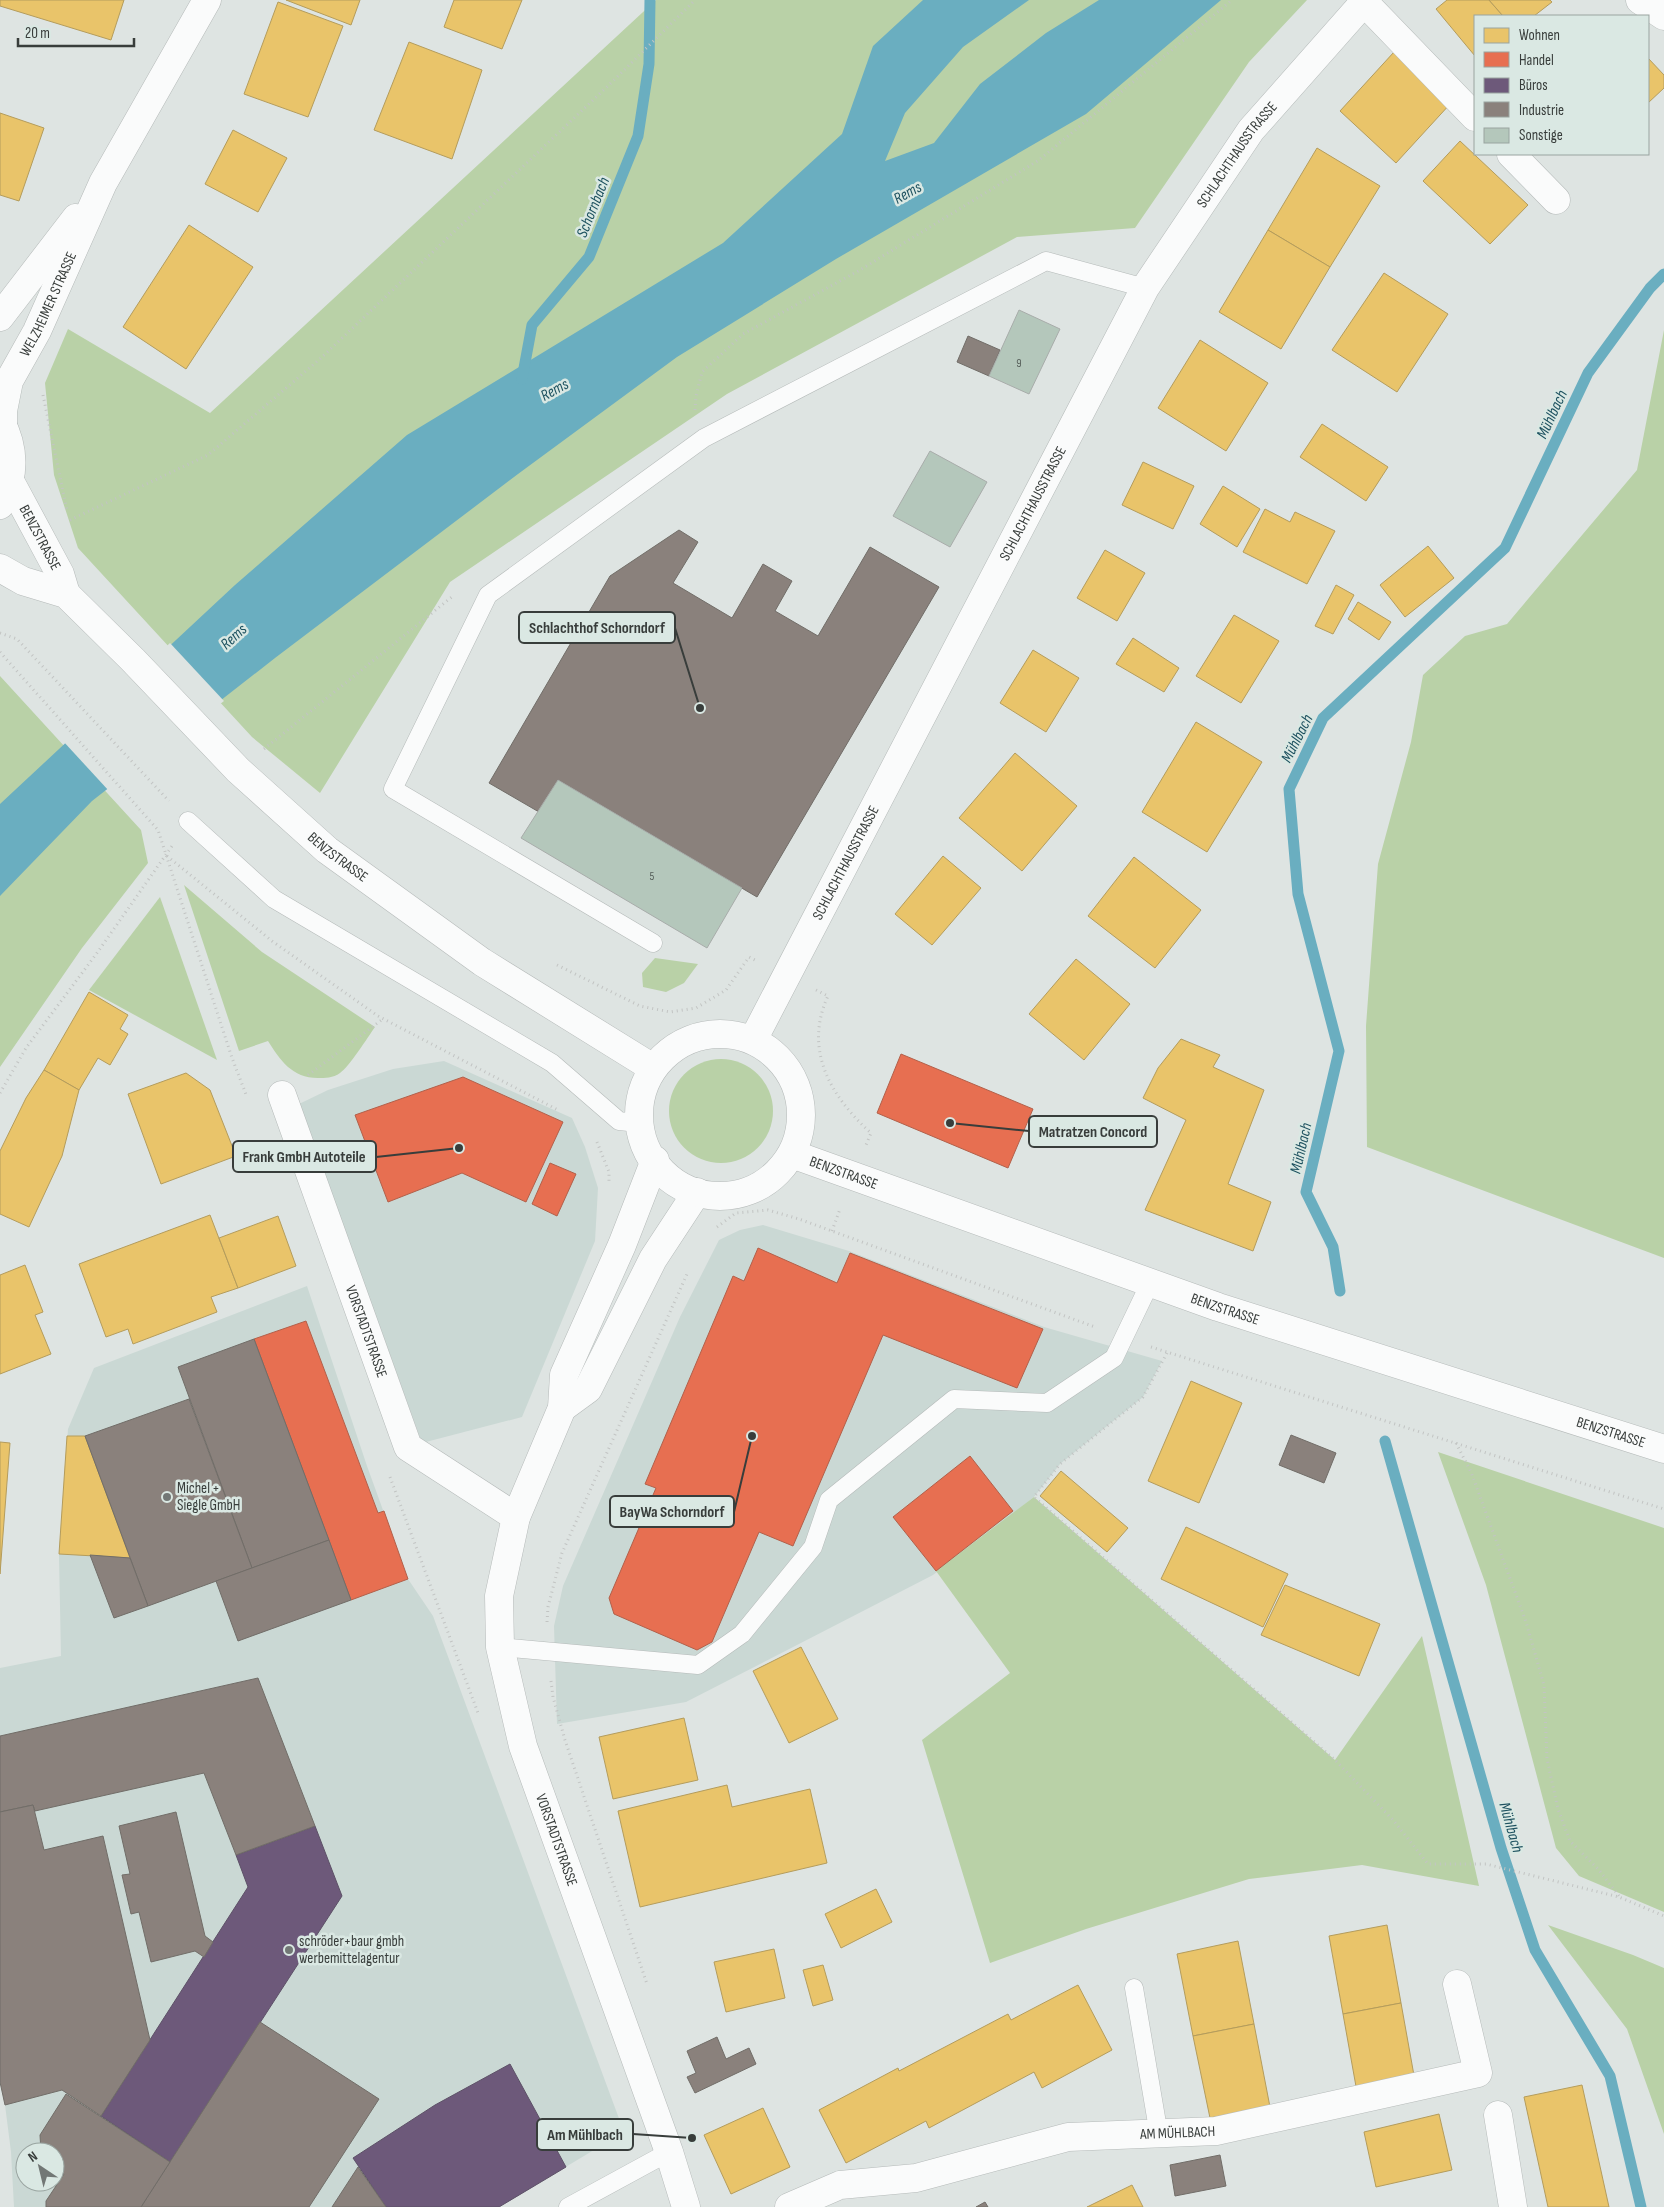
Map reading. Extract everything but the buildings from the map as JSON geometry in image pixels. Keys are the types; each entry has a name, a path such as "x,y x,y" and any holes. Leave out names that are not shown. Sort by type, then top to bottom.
{"street":[{"name":"WELZHEIMER STRASSE","path":"1,423 9,381 37,331 103,183 208,0"},
{"path":"1640,0 1664,16"},
{"name":"SCHLACHTHAUSSTRASSE","path":"753,1040 1145,288 1251,130 1365,1 1474,116"},
{"path":"1512,155 1556,200"},
{"name":"WELZHEIMER STRASSE","path":"0,317 103,183"},
{"path":"1,423 9,441 12,456 5,493"},
{"name":"BENZSTRASSE","path":"5,493 60,574 66,594"},
{"name":"BENZSTRASSE","path":"0,568 24,581 66,594 133,660 238,770 327,850 482,962 653,1068"},
{"name":"BENZSTRASSE","path":"728,1034 753,1040 780,1059 797,1086 802,1124 792,1154 772,1179 746,1193 718,1197 690,1191 667,1177 645,1147 639,1123 641,1095 653,1068 673,1048 702,1035 728,1034"},
{"name":"VORSTADTSTRASSE","path":"282,1096 408,1447 516,1517"},
{"name":"BENZSTRASSE","path":"792,1154 1218,1307 1664,1449"},
{"name":"VORSTADTSTRASSE","path":"655,1160 622,1245 564,1375 562,1408 516,1517 499,1596 500,1646 523,1746 669,2152 686,2207"},
{"name":"VORSTADTSTRASSE","path":"562,1408 588,1388 653,1259 697,1192"},
{"name":"AM MÜHLBACH","path":"788,2207 840,2186 916,2178 1068,2137 1159,2135 1216,2131 1478,2073 1457,1984"},
{"path":"1498,2115 1513,2207"}],"lane":[{"path":"653,943 393,789 488,595 704,438 1046,261 1145,288"},
{"path":"188,821 274,899 552,1063 619,1121 639,1123"},
{"path":"500,1646 698,1665 742,1634 813,1547 829,1500 954,1399 1047,1403 1114,1358 1150,1282"},
{"path":"1134,1988 1159,2135"},
{"path":"568,2207 669,2152"}],"path":[{"path":"45,387 43,396 69,520 208,455 321,358 611,83 695,0"},
{"path":"695,412 696,396 702,372 743,334 860,270 1039,160 1232,0"},
{"path":"0,633 17,639 175,808"},
{"path":"0,653 158,830 232,1058 249,1103"},
{"path":"0,1094 26,1048 166,855"},
{"path":"786,975 828,996 822,1008 818,1032 820,1059 833,1091 851,1116 871,1133 853,1176"},
{"path":"615,994 640,1006 670,1012 696,1008 726,990"},
{"path":"282,1096 383,1018"},
{"path":"649,1991 565,1740 553,1697 546,1651 548,1607 562,1553 687,1274"},
{"path":"1664,1509 1167,1353 1143,1396 1060,1464 1034,1497 1335,1760 1393,1820 1428,1864 1486,1864 1619,1897 1664,1916"},
{"path":"1456,1443 1471,1472 1523,1612 1544,1685 1547,1758 1558,1809 1570,1841 1599,1870 1619,1897"},
{"path":"388,1472 480,1720"}],"shaded area":[{"path":"444,1061 572,1118 585,1147 598,1188 595,1241 522,1417 422,1443 299,1104 328,1090 393,1069"},
{"path":"763,1225 849,1251 1044,1327 1162,1361 1143,1397 1060,1464 1034,1497 933,1575 686,1702 557,1724 554,1626 563,1586 680,1317 719,1240 740,1230"},
{"path":"307,1286 367,1466 408,1579 433,1616 624,2132 499,2207 14,2207 11,2152 0,2082 0,1668 61,1656 59,1556 68,1429 94,1368"}],"green space":[{"path":"656,0 1307,0 1249,62 1135,228 1017,237 727,394 450,582 320,793 252,737 78,548 54,475 45,383 68,329 210,413"},
{"path":"1664,330 1664,1258 1367,1147 1366,1026 1378,864 1411,742 1423,675 1465,636 1507,624 1637,470"},
{"path":"0,676 141,830 148,863 82,948 0,1067"},
{"path":"184,885 262,952 375,1027 344,1070 332,1077 323,1078 301,1075 282,1061 268,1041 239,1051"},
{"path":"160,897 217,1060 89,990"},
{"path":"655,958 698,964 684,983 666,992 643,987 642,973"},
{"path":"721,1059 741,1063 758,1074 769,1091 773,1111 769,1131 758,1148 741,1159 721,1163 701,1159 684,1148 673,1131 669,1111 673,1091 684,1074 701,1063"},
{"path":"1438,1452 1664,1528 1664,1912 1579,1876 1556,1848 1486,1585"},
{"path":"1034,1497 1335,1760 1422,1636 1479,1886 1362,1865 1249,1879 1086,1929 990,1963 922,1740 1010,1673 936,1571"},
{"path":"1548,1925 1664,1968 1664,2134 1627,2029"}],"water":[{"name":"Rems","path":"923,0 1029,0 963,47 905,113 885,161 934,143 980,84 1046,33 1099,0 1221,0 1086,114 836,259 677,357 518,474 275,658 92,801 0,896 0,804 235,585 407,435 723,243 842,134 873,46"}],"pier":[{"path":"170,643 224,701 109,791 63,741"}],"waterway":[{"name":"Schornbach","path":"522,379 532,325 589,257 638,136 649,64 650,0"},
{"name":"Mühlbach","path":"1340,1291 1333,1247 1306,1192 1339,1051 1298,894 1289,789 1323,718 1505,548 1588,373 1650,288 1664,274"},
{"name":"Mühlbach","path":"1385,1441 1501,1848 1535,1950 1610,2076 1641,2207"}],"place":[{"name":"Schlachthof Schorndorf","path":"700,708"},
{"name":"Matratzen Concord","path":"950,1123"},
{"name":"Frank GmbH Autoteile","path":"459,1148"},
{"name":"BayWa Schorndorf","path":"752,1436"},
{"name":"Michel + Siegle GmbH","path":"167,1497"},
{"name":"schröder+baur gmbh werbemittelagentur","path":"289,1950"},
{"name":"Am Mühlbach","path":"692,2138"}]}
